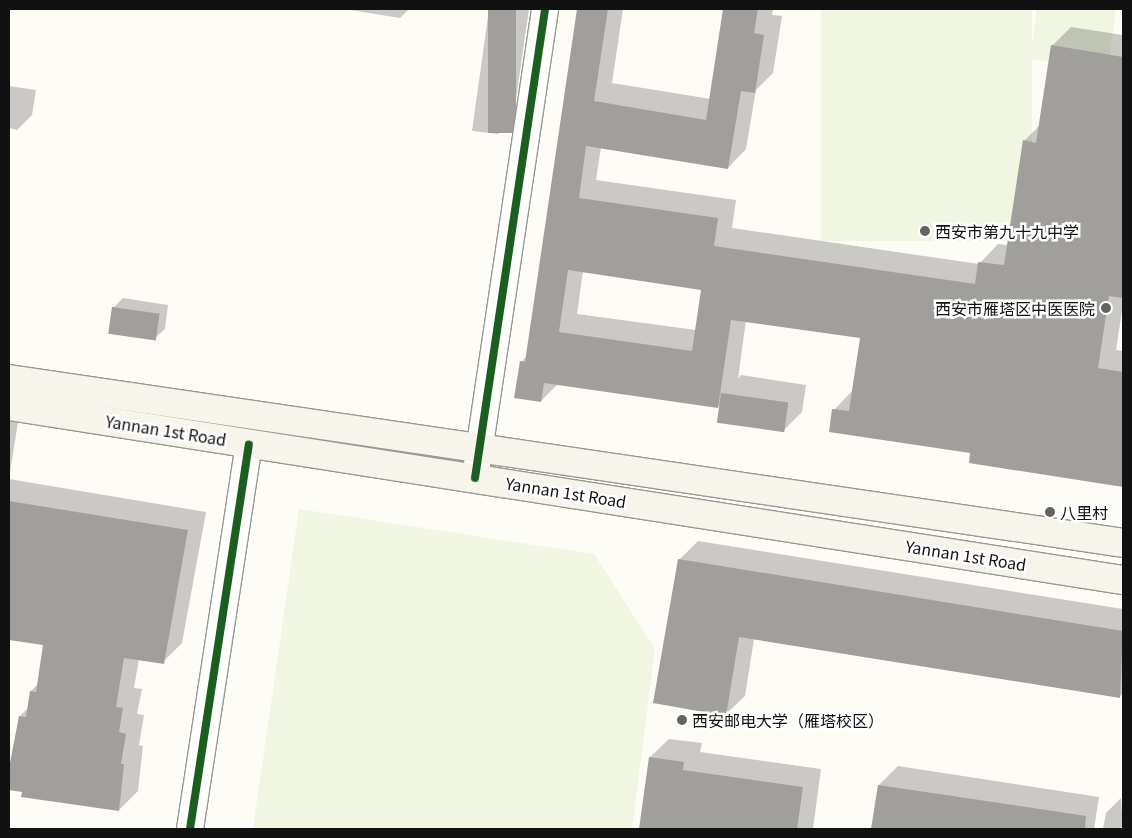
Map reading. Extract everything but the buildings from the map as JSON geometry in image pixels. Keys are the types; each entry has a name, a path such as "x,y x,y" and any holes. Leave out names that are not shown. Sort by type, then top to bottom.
{"main road":[{"name":"Yannan 1st Road","path":"9,379 482,447 1123,543"},
{"name":"Yannan 1st Road","path":"9,406 1123,580"}],"street":[{"path":"475,478 482,447 545,9"},
{"path":"190,829 249,444"}],"green space":[{"path":"821,9 1032,9 1032,241 821,241"},
{"path":"1037,9 1116,9 1108,69 1030,59"},
{"path":"299,509 594,554 655,649 632,829 253,829"}],"cycle path":[{"path":"475,478 545,9"},
{"path":"190,829 249,444"}],"place":[{"name":"西安市第九十九中学","path":"925,231"},
{"name":"西安市雁塔区中医医院","path":"1106,308"},
{"name":"八里村","path":"1050,512"},
{"name":"西安邮电大学（雁塔校区）","path":"682,720"}]}
